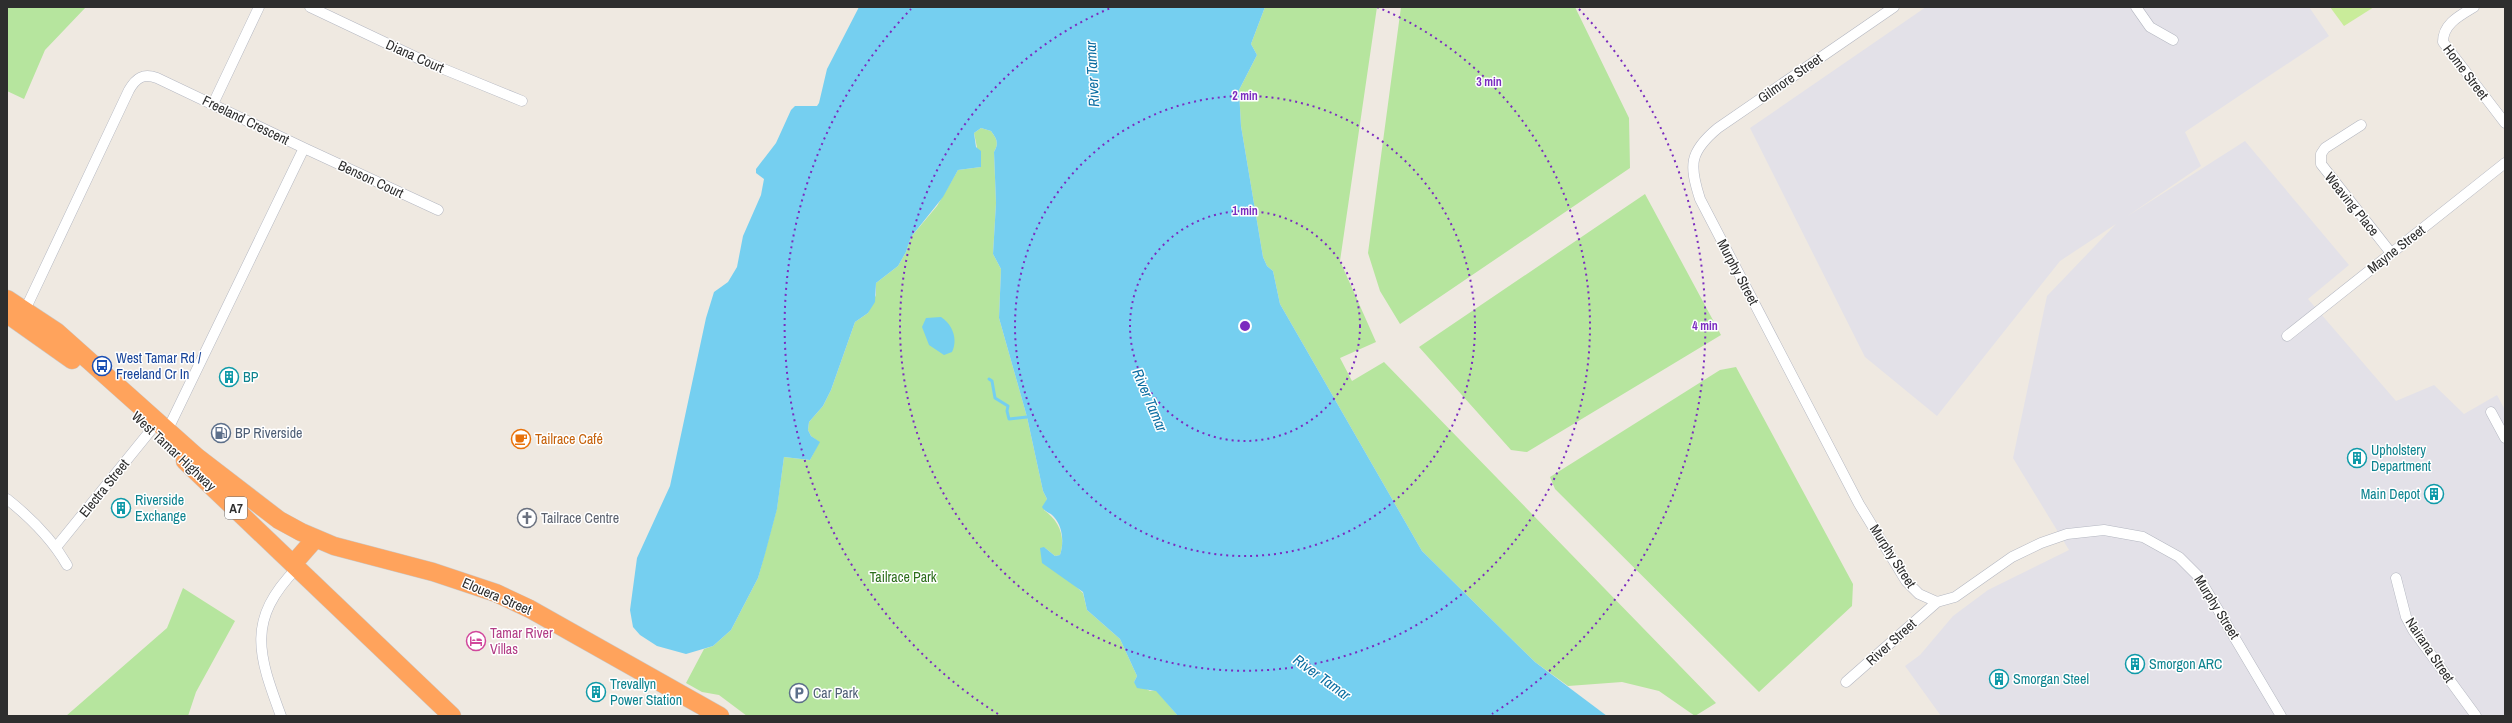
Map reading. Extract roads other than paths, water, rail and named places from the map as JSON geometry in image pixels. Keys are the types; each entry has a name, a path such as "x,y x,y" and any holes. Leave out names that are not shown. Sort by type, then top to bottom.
{"highway":[{"name":"West Tamar Highway","path":"7,298 26,310 86,356 295,566 452,716"},
{"name":"West Tamar Highway","path":"7,314 82,368 279,520 308,536"},
{"path":"295,566 308,536"},
{"name":"Elouera Street","path":"308,536 353,552 454,578 496,593 538,613 720,716"}],"street":[{"path":"213,104 259,7"},
{"name":"Diana Court","path":"310,7 424,61 522,101"},
{"name":"Gilmore Street","path":"1693,156 1704,141 1718,128 1894,7"},
{"path":"2136,7 2150,27 2173,40"},
{"name":"Home Street","path":"2474,7 2447,26 2443,34 2443,42 2505,123"},
{"name":"Freeland Crescent","path":"26,310 134,82 141,77 150,76 213,104 304,148 160,429"},
{"name":"Weaving Place","path":"2361,125 2325,148 2322,154 2321,164 2392,252"},
{"name":"Benson Court","path":"304,148 438,210"},
{"name":"Murphy Street","path":"1693,156 1693,177 1700,199 1859,504 1906,581 1919,594 1937,602 1955,597 2012,557 2042,543 2067,534 2104,530 2143,537 2179,557 2198,576 2281,716"},
{"name":"Mayne Street","path":"2287,336 2505,163"},
{"path":"2491,412 2505,438"},
{"name":"Electra Street","path":"57,546 160,429"},
{"path":"7,500 26,515 57,546 67,565"},
{"path":"281,716 262,660 262,626 266,608 295,566"},
{"name":"Nairana Street","path":"2396,578 2406,617 2413,630 2476,716"},
{"name":"River Street","path":"1846,682 1937,602"}],"water":[{"name":"River Tamar","path":"859,7 1265,7 1251,44 1257,55 1239,90 1241,126 1263,257 1267,266 1273,271 1280,304 1422,551 1535,662 1607,716 1178,716 1156,691 1137,688 1134,682 1137,676 1120,639 1087,610 1083,592 1042,563 1040,548 1044,547 1055,556 1060,555 1062,535 1057,521 1042,507 1047,499 1043,491 1027,417 999,318 1001,269 993,254 996,203 994,152 997,141 991,131 981,128 974,133 976,147 981,151 981,167 958,170 943,197 911,237 906,252 898,266 876,283 875,302 868,313 855,322 831,390 823,406 809,422 808,430 811,436 820,442 810,460 784,457 777,509 758,578 731,630 713,646 686,654 657,646 640,635 633,627 630,610 637,558 670,486 706,318 714,292 728,282 737,267 743,236 761,195 764,179 756,173 756,169 776,143 791,110 795,106 817,106 819,103 827,69"},
{"path":"941,317 949,324 954,337 954,347 952,352 944,355 929,345 922,327 926,318"}],"waterway":[{"path":"989,379 992,381 995,398 1008,406 1007,411 1009,419 1027,417"}],"place":[{"name":"West Tamar Rd / Freeland Cr In","path":"102,366"},
{"name":"BP","path":"229,377"},
{"name":"BP Riverside","path":"221,433"},
{"name":"Tailrace Café","path":"521,439"},
{"name":"Upholstery Department","path":"2357,458"},
{"name":"Main Depot","path":"2434,494"},
{"name":"Riverside Exchange","path":"121,508"},
{"name":"Tailrace Centre","path":"527,518"},
{"name":"Tamar River Villas","path":"476,641"},
{"name":"Smorgon ARC","path":"2135,664"},
{"name":"Smorgan Steel","path":"1999,679"},
{"name":"Trevallyn Power Station","path":"596,692"},
{"name":"Car Park","path":"799,693"}],"park label":[{"name":"Tailrace Park","path":"903,577"}]}
